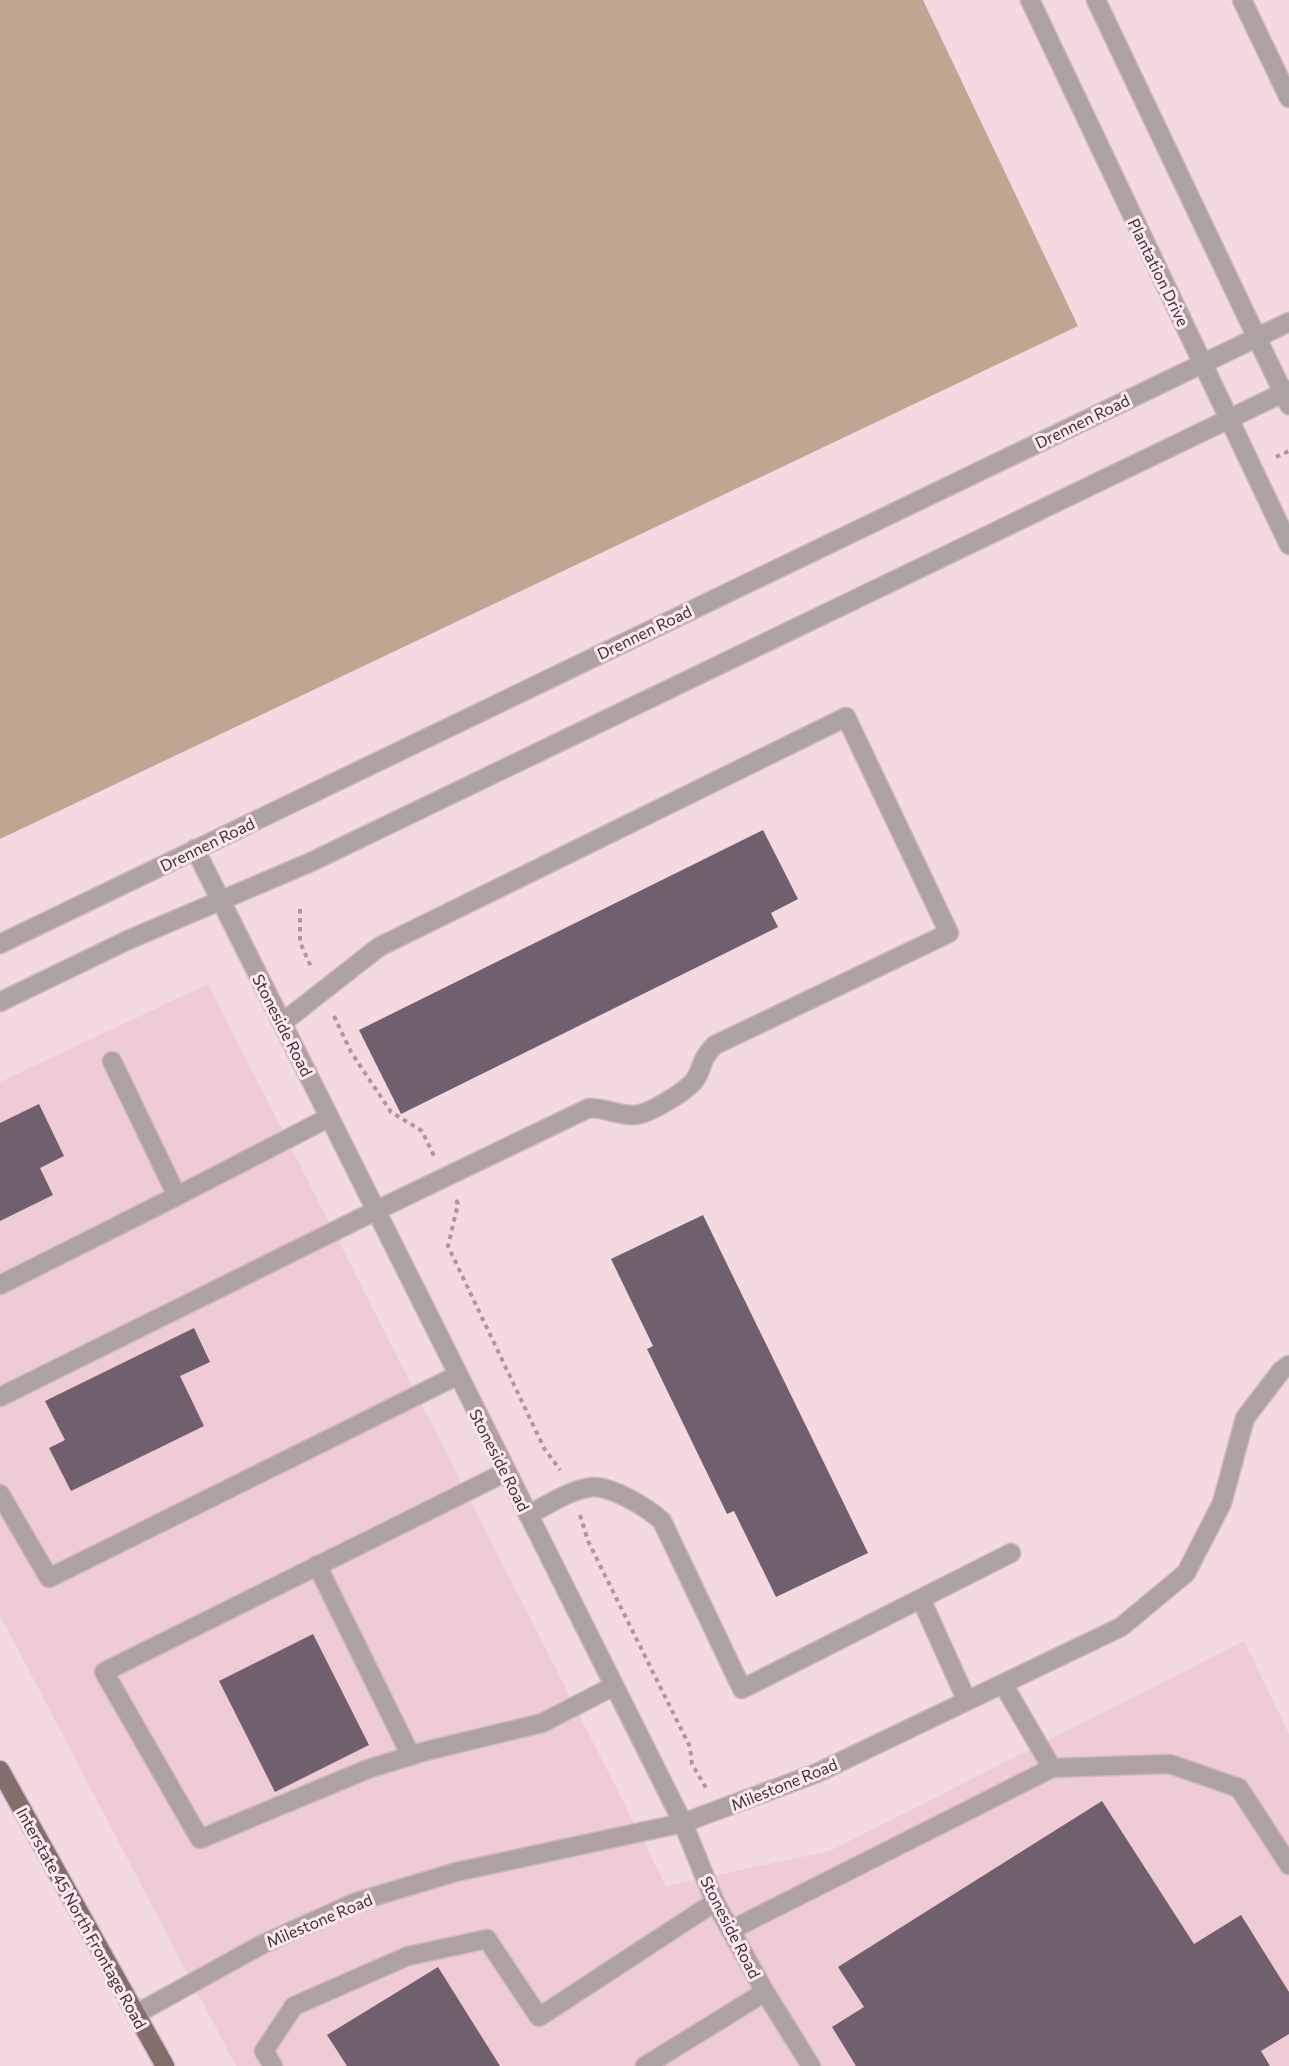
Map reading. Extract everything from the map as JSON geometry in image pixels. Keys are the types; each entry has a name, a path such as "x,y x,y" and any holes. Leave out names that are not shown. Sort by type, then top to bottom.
{"main road":[{"name":"Interstate 45 North Frontage Road","path":"0,1770 165,2066"}],"street":[{"name":"Plantation Drive","path":"1030,0 1289,545"},
{"path":"0,1002 128,940 311,862 1229,419 1287,396 1096,0"},
{"path":"1242,0 1289,98"},
{"name":"Drennen Road","path":"0,944 1289,322"},
{"path":"0,1397 589,1108 606,1108 622,1114 637,1115 686,1091 699,1075 703,1057 715,1045 949,933 846,717 380,946 282,1023"},
{"name":"Stoneside Road","path":"195,849 683,1823 715,1902 765,1992 811,2066"},
{"path":"112,1061 177,1196"},
{"path":"0,1285 328,1118"},
{"name":"Milestone Road","path":"136,2014 261,1945 356,1902 456,1872 683,1823 817,1773 1121,1627 1186,1573 1222,1503 1245,1418 1281,1371 1289,1365"},
{"path":"0,1494 49,1578 458,1375"},
{"path":"506,1472 104,1672 200,1839 368,1769 542,1723 614,1686"},
{"path":"528,1515 570,1493 594,1487 615,1493 647,1507 662,1521 742,1689 1011,1553"},
{"path":"317,1565 411,1756"},
{"path":"921,1599 967,1701"},
{"path":"1003,1684 1052,1768"},
{"path":"731,1930 1052,1768 1170,1764 1239,1788 1289,1864"},
{"path":"273,2066 264,2051 294,2006 408,1956 487,1939 539,2017 715,1902"},
{"path":"645,2066 765,1992"}],"path":[{"path":"300,909 300,942 357,1061 391,1112 422,1131 458,1204 448,1246 544,1448 561,1472 588,1541 690,1747 692,1764 719,1810"}],"shaded area":[{"path":"0,0 923,0 1078,326 0,839"},
{"path":"208,984 666,1886 830,1851 1244,1641 1289,1734 1289,2066 236,2066 0,1615 0,1082"}],"building":[{"path":"763,830 798,899 771,913 778,927 401,1114 359,1030"},
{"path":"39,1104 64,1156 40,1168 53,1195 0,1221 0,1123"},
{"path":"703,1215 868,1553 776,1597 734,1511 727,1514 647,1349 653,1346 611,1259"},
{"path":"194,1328 210,1362 180,1376 204,1426 71,1491 49,1448 65,1440 45,1401"},
{"path":"313,1634 369,1745 275,1792 219,1681"},
{"path":"1102,1801 1194,1944 1241,1915 1289,1992 1289,2034 1261,2051 1270,2066 856,2066 832,2027 864,2007 838,1967"},
{"path":"438,1967 500,2066 347,2066 327,2035"}]}
